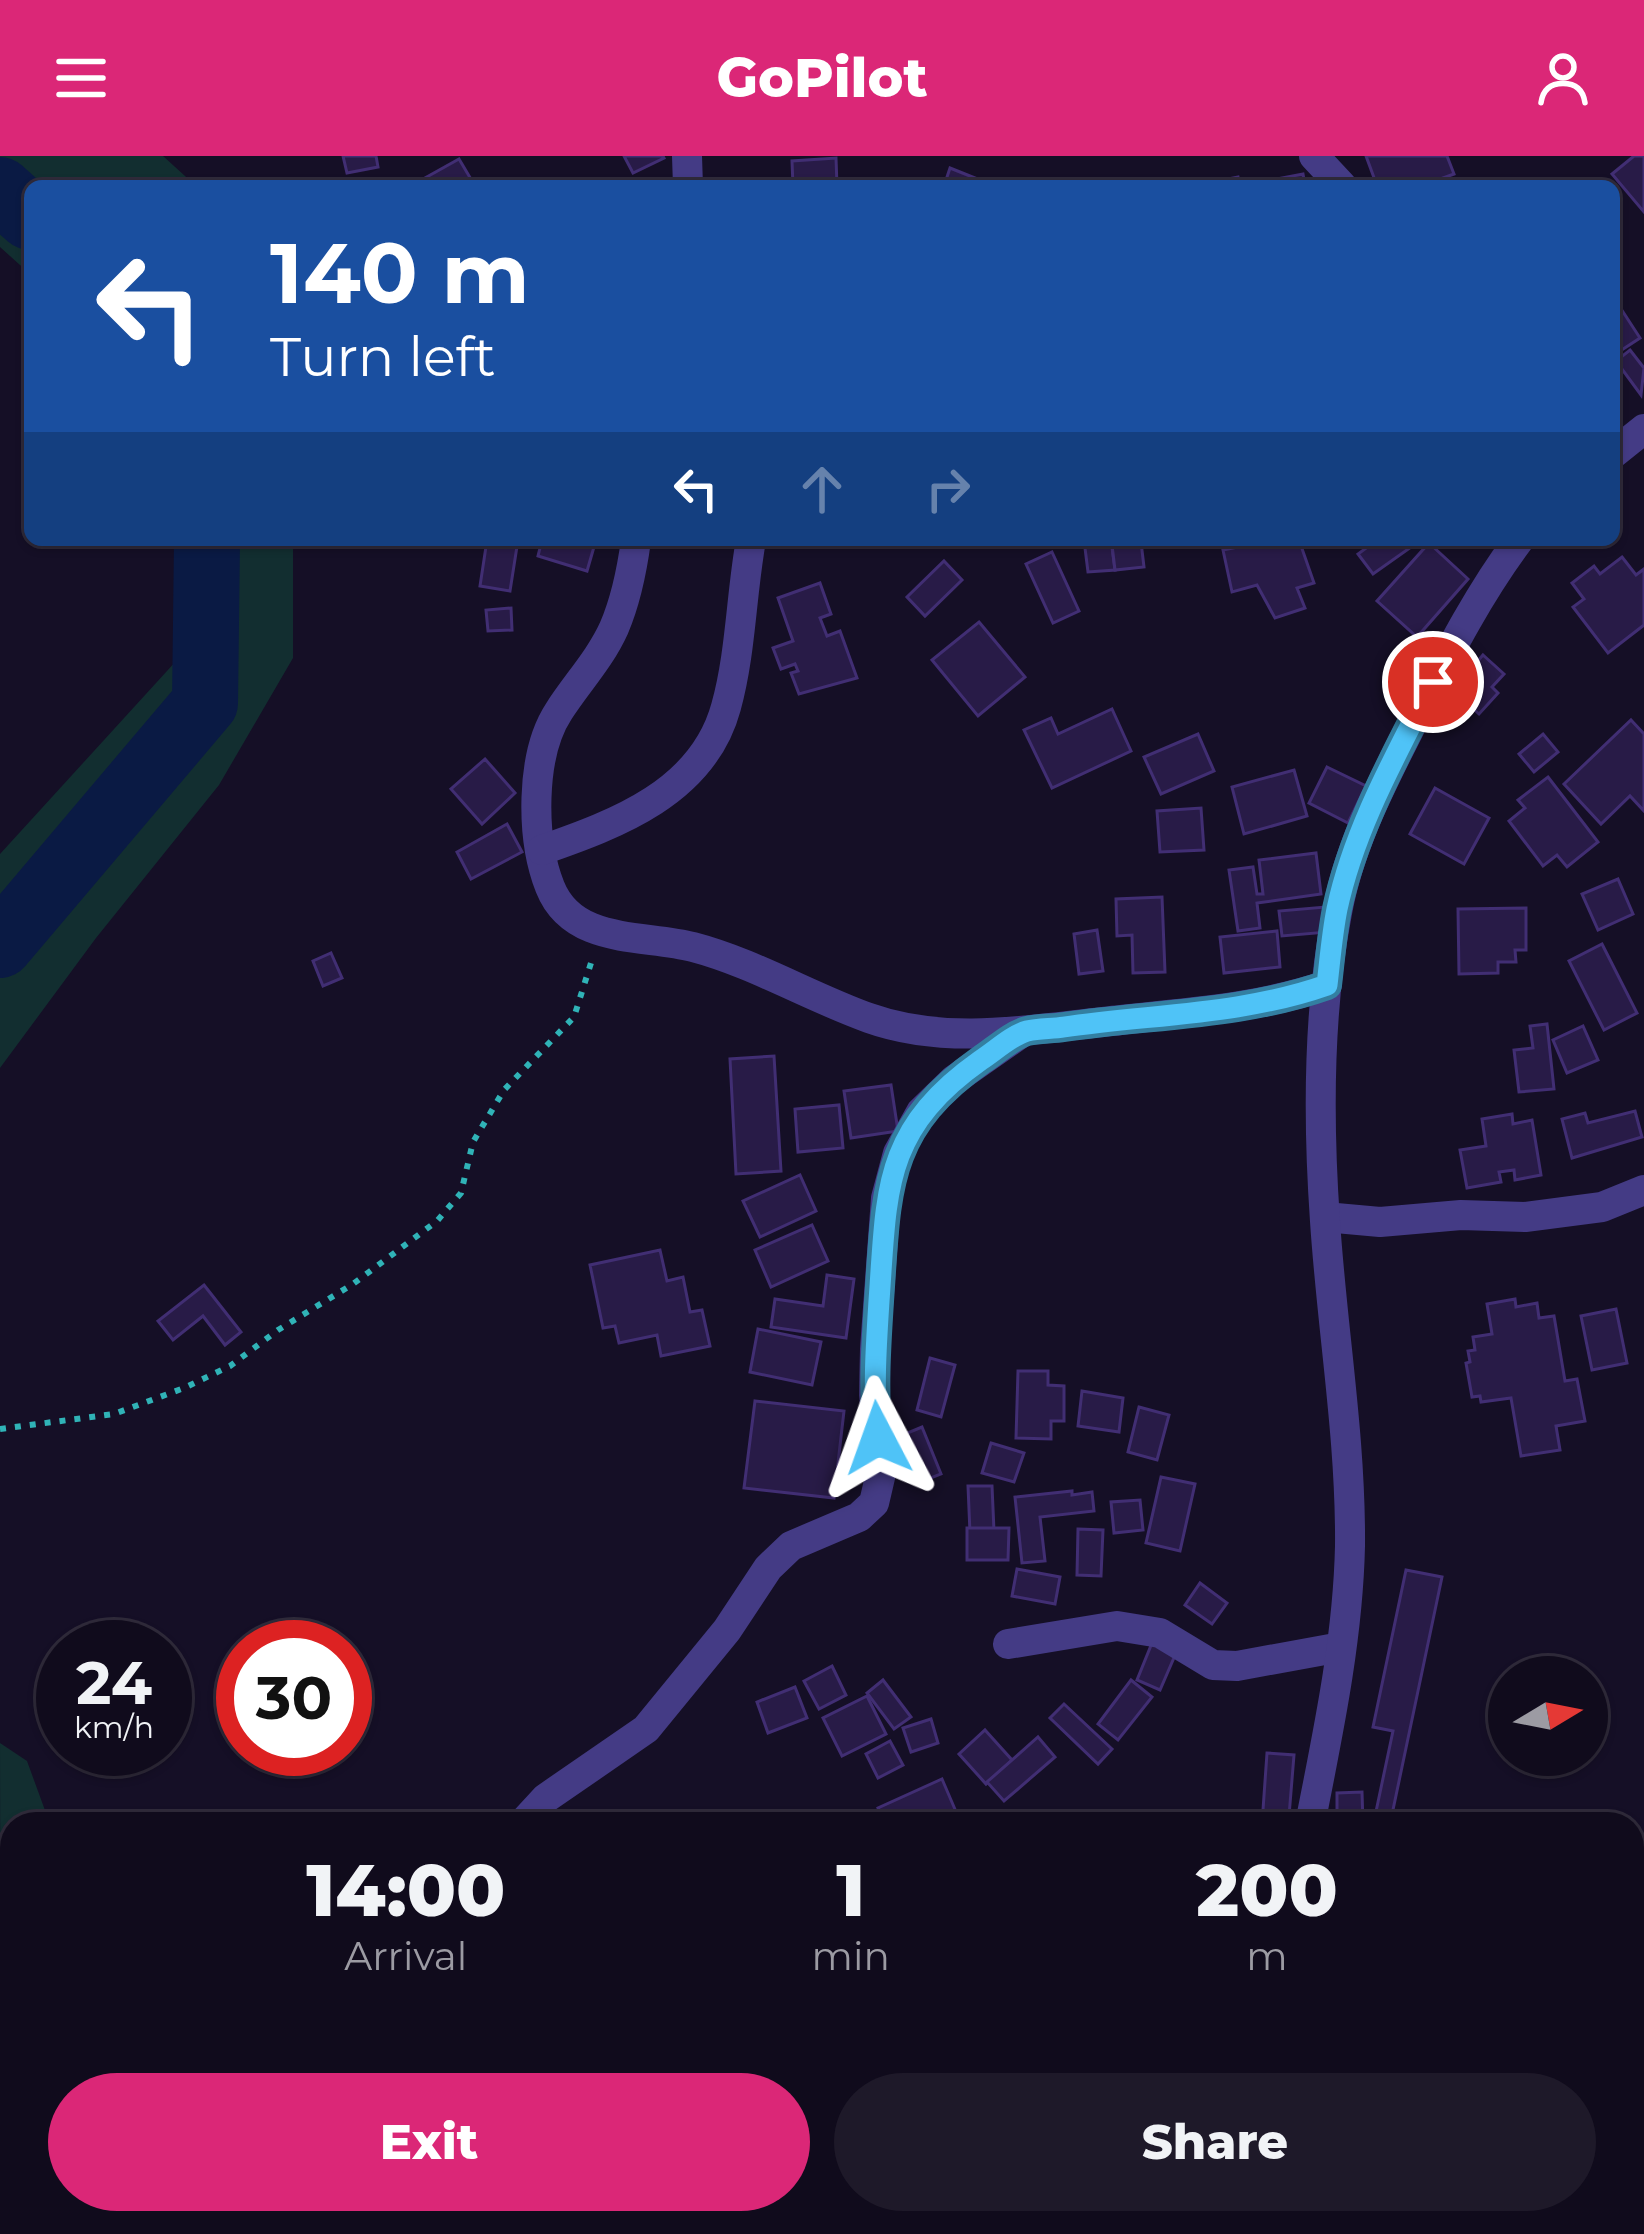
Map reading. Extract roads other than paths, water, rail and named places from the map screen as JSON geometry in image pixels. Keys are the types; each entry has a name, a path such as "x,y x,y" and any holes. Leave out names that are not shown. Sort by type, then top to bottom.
{"street":[{"path":"1314,156 1336,180"},
{"path":"1620,448 1644,429"},
{"path":"636,546 614,628 556,714 544,741 537,779 542,850 551,890 565,910 589,930 696,947 885,1022 958,1033 1024,1031 1215,1011 1296,996 1327,985"},
{"path":"542,850 590,833 658,799 687,776 713,742 726,707 750,546"},
{"path":"1312,1812 1341,1647 1350,1552 1350,1497 1324,1217 1322,1040 1337,909 1384,780 1449,651 1492,575 1514,546"},
{"path":"534,1812 546,1798 646,1729 727,1630 768,1568 791,1546 859,1517 874,1503 881,1472 875,1348 886,1198 898,1153 921,1112 937,1096 1024,1031"},
{"path":"1324,1217 1380,1222 1462,1215 1525,1217 1602,1207 1644,1190"},
{"path":"1008,1644 1117,1626 1160,1633 1213,1665 1237,1666 1341,1647"}],"waterway":[{"path":"0,190 24,212"},
{"path":"0,945 205,703 207,546"}]}
